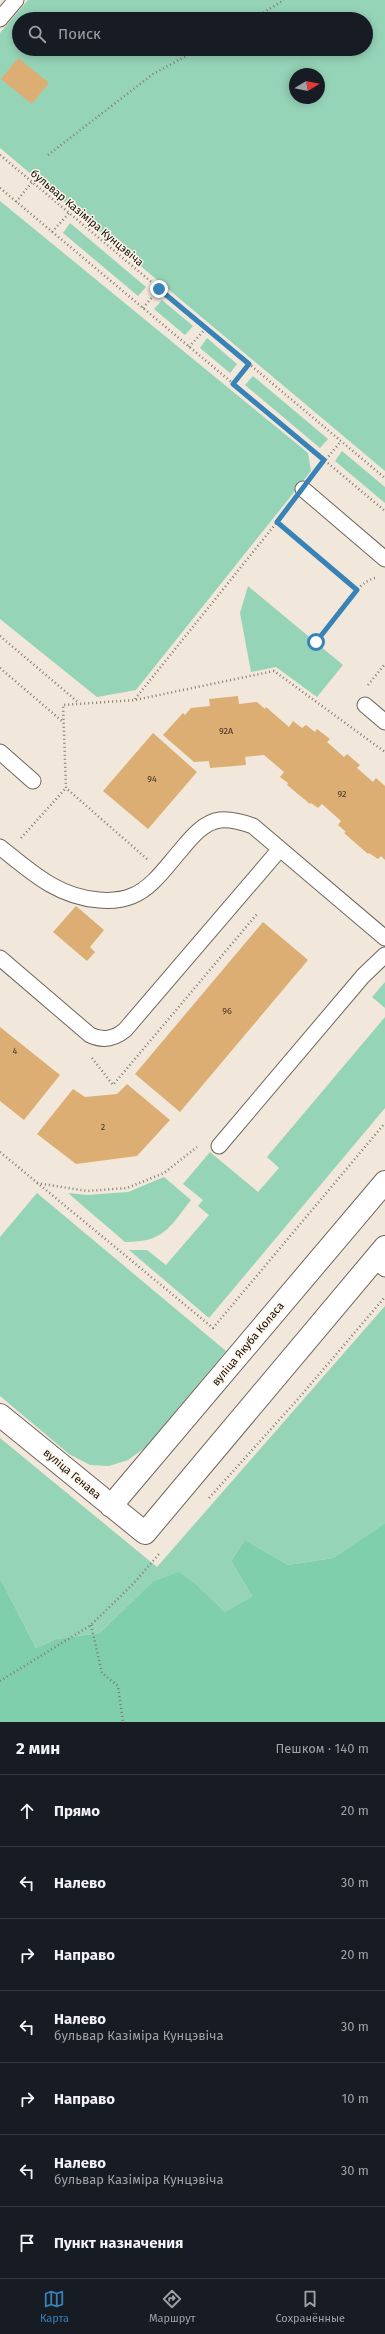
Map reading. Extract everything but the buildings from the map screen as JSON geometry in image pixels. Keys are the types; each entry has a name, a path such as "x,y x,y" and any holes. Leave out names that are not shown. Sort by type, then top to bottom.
{"street":[{"name":"вуліца Якуба Коласа","path":"111,1506 385,1182"},
{"name":"вуліца Генава","path":"0,1414 145,1533 381,1258"}],"lane":[{"path":"0,19 16,0"},
{"path":"303,489 385,559"},
{"path":"365,705 385,722"},
{"path":"0,752 33,780"},
{"path":"4,850 36,877 63,892 88,899 111,901 132,896 151,884 191,838 204,827 219,820 236,820 253,826 385,938"},
{"path":"0,958 90,1035 99,1039 118,1036 125,1030 280,849"},
{"path":"219,1146 363,976 385,955"}],"path":[{"path":"264,12 284,0"},
{"path":"48,155 153,74 186,56"},
{"name":"бульвар Казіміра Кунцэвіча","path":"0,155 385,478"},
{"path":"16,202 32,182"},
{"path":"0,188 385,511"},
{"path":"52,232 69,213"},
{"path":"143,308 159,289"},
{"path":"189,347 206,328"},
{"path":"233,384 249,364"},
{"path":"135,700 303,489 324,460 341,441"},
{"path":"277,522 357,590"},
{"path":"316,642 357,590 367,580 382,578"},
{"path":"0,636 79,703"},
{"path":"0,668 62,721"},
{"path":"150,861 66,788 62,721 63,705 135,700 274,671 385,752"},
{"path":"4,850 66,788"},
{"path":"0,1152 213,1328 385,1123"},
{"path":"36,1183 87,1190 127,1188 164,1173 202,1141"},
{"path":"298,1399 385,1297"},
{"path":"91,1625 102,1673 118,1686 123,1722"}],"green space":[{"path":"28,0 385,0 385,471 0,148 0,33 12,19 12,56 373,56 373,12 18,12"},
{"path":"0,201 308,453 311,471 136,690 97,697 0,619"},
{"path":"70,223 146,287 138,296 63,233"},
{"path":"162,300 193,326 185,335 154,309"},
{"path":"207,338 237,364 230,373 200,348"},
{"path":"253,376 328,439 320,448 245,385"},
{"path":"342,451 385,487 385,503 335,461"},
{"path":"248,586 343,665 317,697 276,667 251,672 240,613"},
{"path":"385,982 385,1008 372,997"},
{"path":"385,1017 385,1108 209,1318 129,1250 147,1250 166,1265 209,1215 198,1206 203,1200 183,1184 210,1152 258,1192 279,1168 267,1157"},
{"path":"164,1177 191,1200 171,1226 164,1232 149,1239 138,1241 125,1242 68,1193 87,1195 128,1192"},
{"path":"37,1193 226,1351 146,1447 128,1460 109,1466 90,1465 69,1454 0,1396 0,1237"},
{"path":"385,1306 385,1523 333,1558 288,1565 245,1540 231,1561 252,1596 225,1612 198,1586 152,1582 100,1633 56,1639 36,1648 0,1578 0,1438 157,1567"},
{"path":"385,1523 385,1722 0,1722 0,1578 36,1648 56,1639 100,1633 152,1582 179,1572 198,1586 225,1612 252,1596 231,1561 245,1540 288,1565 333,1558"}],"route":[{"path":"159,289 249,364 233,384 324,460 277,522 357,590 316,642"}]}
